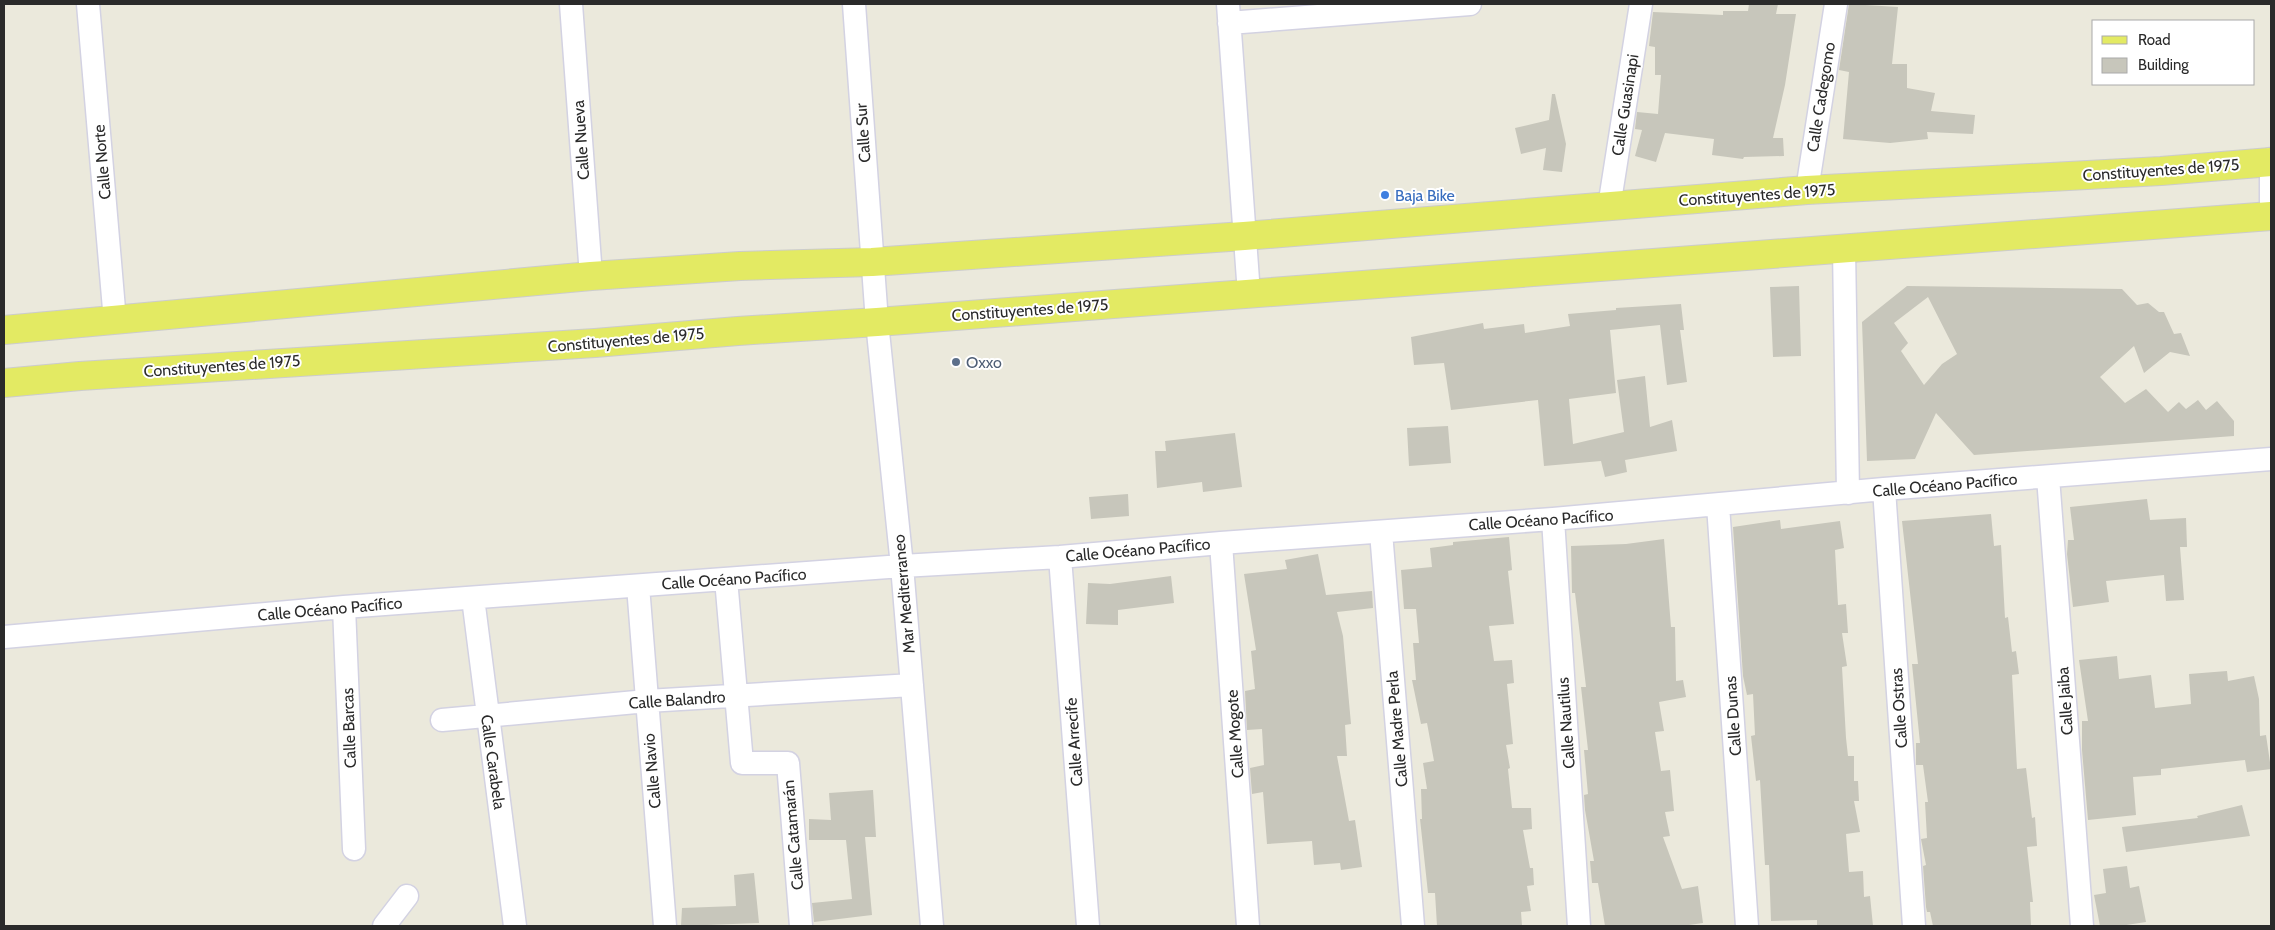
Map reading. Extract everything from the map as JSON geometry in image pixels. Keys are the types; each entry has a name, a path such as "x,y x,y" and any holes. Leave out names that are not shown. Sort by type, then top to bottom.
{"main road":[{"name":"Constituyentes de 1975","path":"4,330 591,276 740,266 872,262 1244,236 1807,190 2161,171 2271,161"},
{"name":"Constituyentes de 1975","path":"4,383 80,376 595,343 2271,216"}],"street":[{"name":"Calle Norte","path":"88,4 116,321"},
{"name":"Calle Nueva","path":"571,4 591,276"},
{"name":"Calle Sur","path":"854,4 872,262"},
{"path":"1249,294 1228,13 1470,4"},
{"name":"Calle Guasinapi","path":"1609,206 1641,4"},
{"name":"Calle Cadegomo","path":"1807,190 1836,4"},
{"path":"2271,161 2271,202"},
{"path":"1844,249 1848,493"},
{"name":"Mar Mediterraneo","path":"872,262 902,566 932,926"},
{"name":"Calle Océano Pacífico","path":"4,637 344,607 902,566 1060,557 1221,543 1553,519 1884,489 2271,459"},
{"name":"Calle Jaiba","path":"2048,477 2082,926"},
{"name":"Calle Ostras","path":"1884,489 1914,926"},
{"name":"Calle Dunas","path":"1718,505 1747,926"},
{"name":"Calle Nautilus","path":"1553,519 1579,926"},
{"name":"Calle Madre Perla","path":"1381,532 1413,926"},
{"name":"Calle Mogote","path":"1221,543 1248,926"},
{"name":"Calle Arrecife","path":"1060,557 1088,926"},
{"name":"Calle Catamarán","path":"726,580 742,763 788,764 801,926"},
{"name":"Calle Navio","path":"638,586 665,926"},
{"name":"Calle Carabela","path":"473,598 515,926"},
{"name":"Calle Barcas","path":"344,607 354,849"},
{"name":"Calle Balandro","path":"442,720 647,701 912,685"},
{"path":"384,926 407,896"}],"building":[{"path":"1749,4 1778,4 1776,14 1796,14 1785,85 1773,138 1783,138 1784,156 1744,157 1743,159 1712,155 1714,139 1665,133 1656,162 1635,156 1642,130 1635,129 1637,112 1658,114 1661,75 1655,75 1655,47 1649,46 1653,12 1723,15 1723,11 1748,11"},
{"path":"1849,4 1898,7 1892,64 1907,64 1907,88 1935,93 1931,111 1975,115 1973,134 1927,132 1928,139 1890,143 1843,139 1849,72 1839,70"},
{"path":"1552,94 1555,94 1566,144 1562,172 1543,170 1546,148 1521,154 1515,128 1549,120"},
{"path":"1799,286 1801,356 1773,357 1770,287"},
{"path":"1907,286 2122,289 2137,305 2148,303 2159,312 2164,312 2174,334 2181,333 2190,356 2170,352 2144,373 2134,346 2100,377 2125,403 2146,389 2168,412 2179,402 2186,409 2198,400 2206,410 2217,401 2234,421 2234,436 1974,455 1936,413 1915,459 1867,461 1862,322","holes":["1928,297 1957,354 1942,364 1924,385 1901,351 1908,343 1894,323"]},
{"path":"1681,304 1684,330 1680,330 1687,382 1667,385 1660,325 1610,330 1616,393 1569,399 1573,444 1624,432 1617,380 1645,376 1650,427 1672,420 1677,451 1625,460 1627,472 1605,477 1601,461 1544,466 1538,400 1451,410 1444,363 1414,365 1411,337 1483,323 1484,329 1524,324 1525,333 1570,326 1568,314 1616,310 1616,308"},
{"path":"1448,426 1451,463 1409,466 1407,428"},
{"path":"1235,433 1242,487 1203,492 1202,482 1157,488 1155,451 1166,451 1165,441"},
{"path":"1128,494 1129,516 1091,519 1089,497"},
{"path":"2147,499 2150,520 2186,518 2187,547 2180,547 2184,600 2166,601 2164,575 2106,581 2109,602 2073,607 2067,554 2068,540 2074,540 2070,507"},
{"path":"1991,514 1994,546 2001,545 2005,618 2008,617 2012,652 2016,651 2019,674 2012,675 2017,769 2026,768 2032,818 2035,817 2037,846 2027,847 2033,902 2030,902 2031,926 1933,926 1930,912 1927,912 1926,907 1923,866 1926,865 1921,839 1927,838 1925,802 1928,802 1923,765 1916,765 1916,743 1920,743 1912,664 1918,664 1902,521"},
{"path":"1780,520 1781,529 1840,521 1844,548 1835,550 1838,605 1846,604 1848,633 1842,633 1847,666 1842,667 1846,738 1848,756 1854,756 1854,781 1858,781 1859,801 1854,801 1860,832 1846,834 1849,872 1863,871 1864,897 1870,896 1873,926 1817,926 1817,920 1771,921 1769,865 1765,865 1760,780 1756,781 1751,736 1755,735 1753,694 1747,695 1743,676 1733,527"},
{"path":"1509,537 1512,570 1508,571 1514,624 1489,626 1494,661 1512,660 1514,683 1507,684 1513,744 1506,745 1510,768 1508,769 1512,808 1531,808 1532,829 1523,830 1530,868 1533,868 1534,885 1527,886 1531,911 1521,912 1522,926 1437,926 1435,893 1428,893 1420,819 1422,819 1421,789 1427,789 1423,763 1434,761 1427,723 1421,724 1412,680 1416,680 1413,643 1419,643 1416,609 1404,609 1401,570 1432,567 1430,548 1453,545 1453,542"},
{"path":"1664,539 1671,627 1675,627 1676,681 1683,680 1686,697 1659,702 1664,731 1655,732 1661,771 1670,770 1674,811 1665,812 1670,836 1663,837 1682,889 1698,886 1703,923 1682,926 1605,926 1598,883 1592,883 1590,861 1594,861 1585,810 1584,795 1588,794 1584,750 1588,750 1581,687 1586,687 1575,593 1572,593 1571,546 1626,544"},
{"path":"1318,554 1326,595 1372,591 1373,608 1337,612 1343,636 1351,724 1345,725 1347,756 1337,756 1349,821 1355,820 1362,867 1341,870 1340,863 1314,865 1312,841 1267,844 1263,792 1252,794 1250,768 1264,765 1262,729 1247,730 1245,691 1255,689 1251,651 1256,650 1244,574 1287,569 1285,560"},
{"path":"1171,576 1174,603 1118,610 1118,625 1086,624 1088,583 1110,584"},
{"path":"2117,656 2119,679 2151,675 2155,708 2191,704 2189,674 2227,671 2228,681 2254,676 2259,699 2260,736 2266,735 2271,769 2247,772 2245,760 2161,769 2161,775 2133,777 2136,815 2088,820 2082,750 2082,721 2088,721 2079,660"},
{"path":"873,790 876,837 865,837 872,915 814,922 812,903 852,899 846,840 809,840 809,819 831,820 829,793"},
{"path":"2242,805 2250,836 2126,852 2122,827 2198,818 2197,816"},
{"path":"2127,866 2130,888 2139,886 2146,922 2120,926 2100,926 2094,895 2106,893 2103,869"},
{"path":"754,873 759,923 681,926 682,908 736,906 734,875"}],"place":[{"name":"Baja Bike","path":"1385,195"},
{"name":"Oxxo","path":"956,362"}]}
